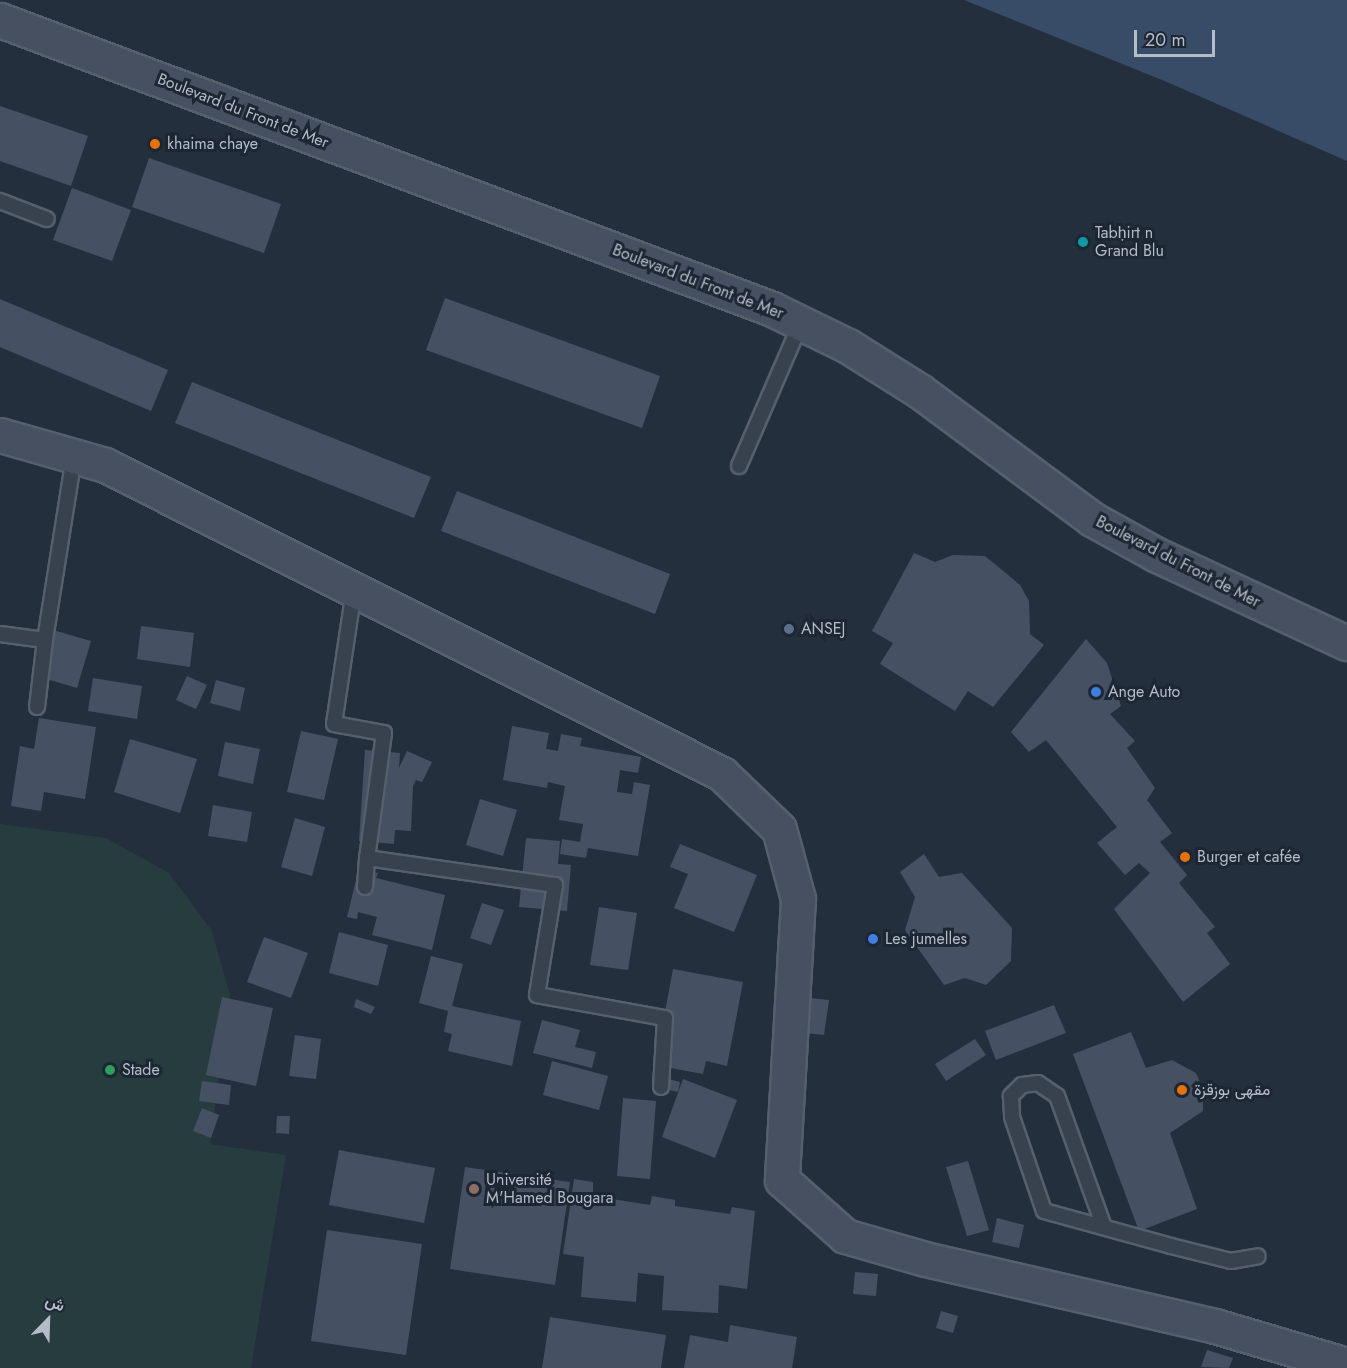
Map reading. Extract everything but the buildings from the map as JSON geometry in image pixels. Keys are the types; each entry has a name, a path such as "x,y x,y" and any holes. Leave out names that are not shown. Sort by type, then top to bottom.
{"street":[{"name":"Boulevard du Front de Mer","path":"0,20 772,309 848,346 921,393 1092,519 1157,555 1347,643"},
{"path":"0,435 105,465 722,774 779,829 798,899 782,1179 845,1236 925,1259 1215,1326 1347,1365"}],"lane":[{"path":"0,201 47,219"},
{"path":"739,466 801,323"},
{"path":"37,707 45,640 74,455"},
{"path":"354,590 334,724 384,733 365,887"},
{"path":"0,634 45,640"},
{"path":"367,858 555,885 537,995 665,1018 661,1088"},
{"path":"1104,1227 1057,1096 1038,1083 1022,1085 1011,1096 1012,1117 1044,1211 1231,1261 1258,1256"}],"green space":[{"name":"Stade","path":"0,824 106,838 169,873 212,931 230,995 210,1144 286,1155 251,1368 0,1368"}],"water":[{"path":"964,0 1347,0 1347,161 1167,82"}],"place":[{"name":"khaima chaye","path":"155,144"},
{"name":"Tabḥirt n Grand Blu","path":"1083,242"},
{"name":"ANSEJ","path":"789,629"},
{"name":"Ange Auto","path":"1096,692"},
{"name":"Burger et cafée","path":"1185,857"},
{"name":"Les jumelles","path":"873,939"},
{"name":"Stade","path":"110,1070"},
{"name":"مقهى بوزقزة","path":"1182,1090"},
{"name":"Université M'Hamed Bougara","path":"474,1189"}]}
